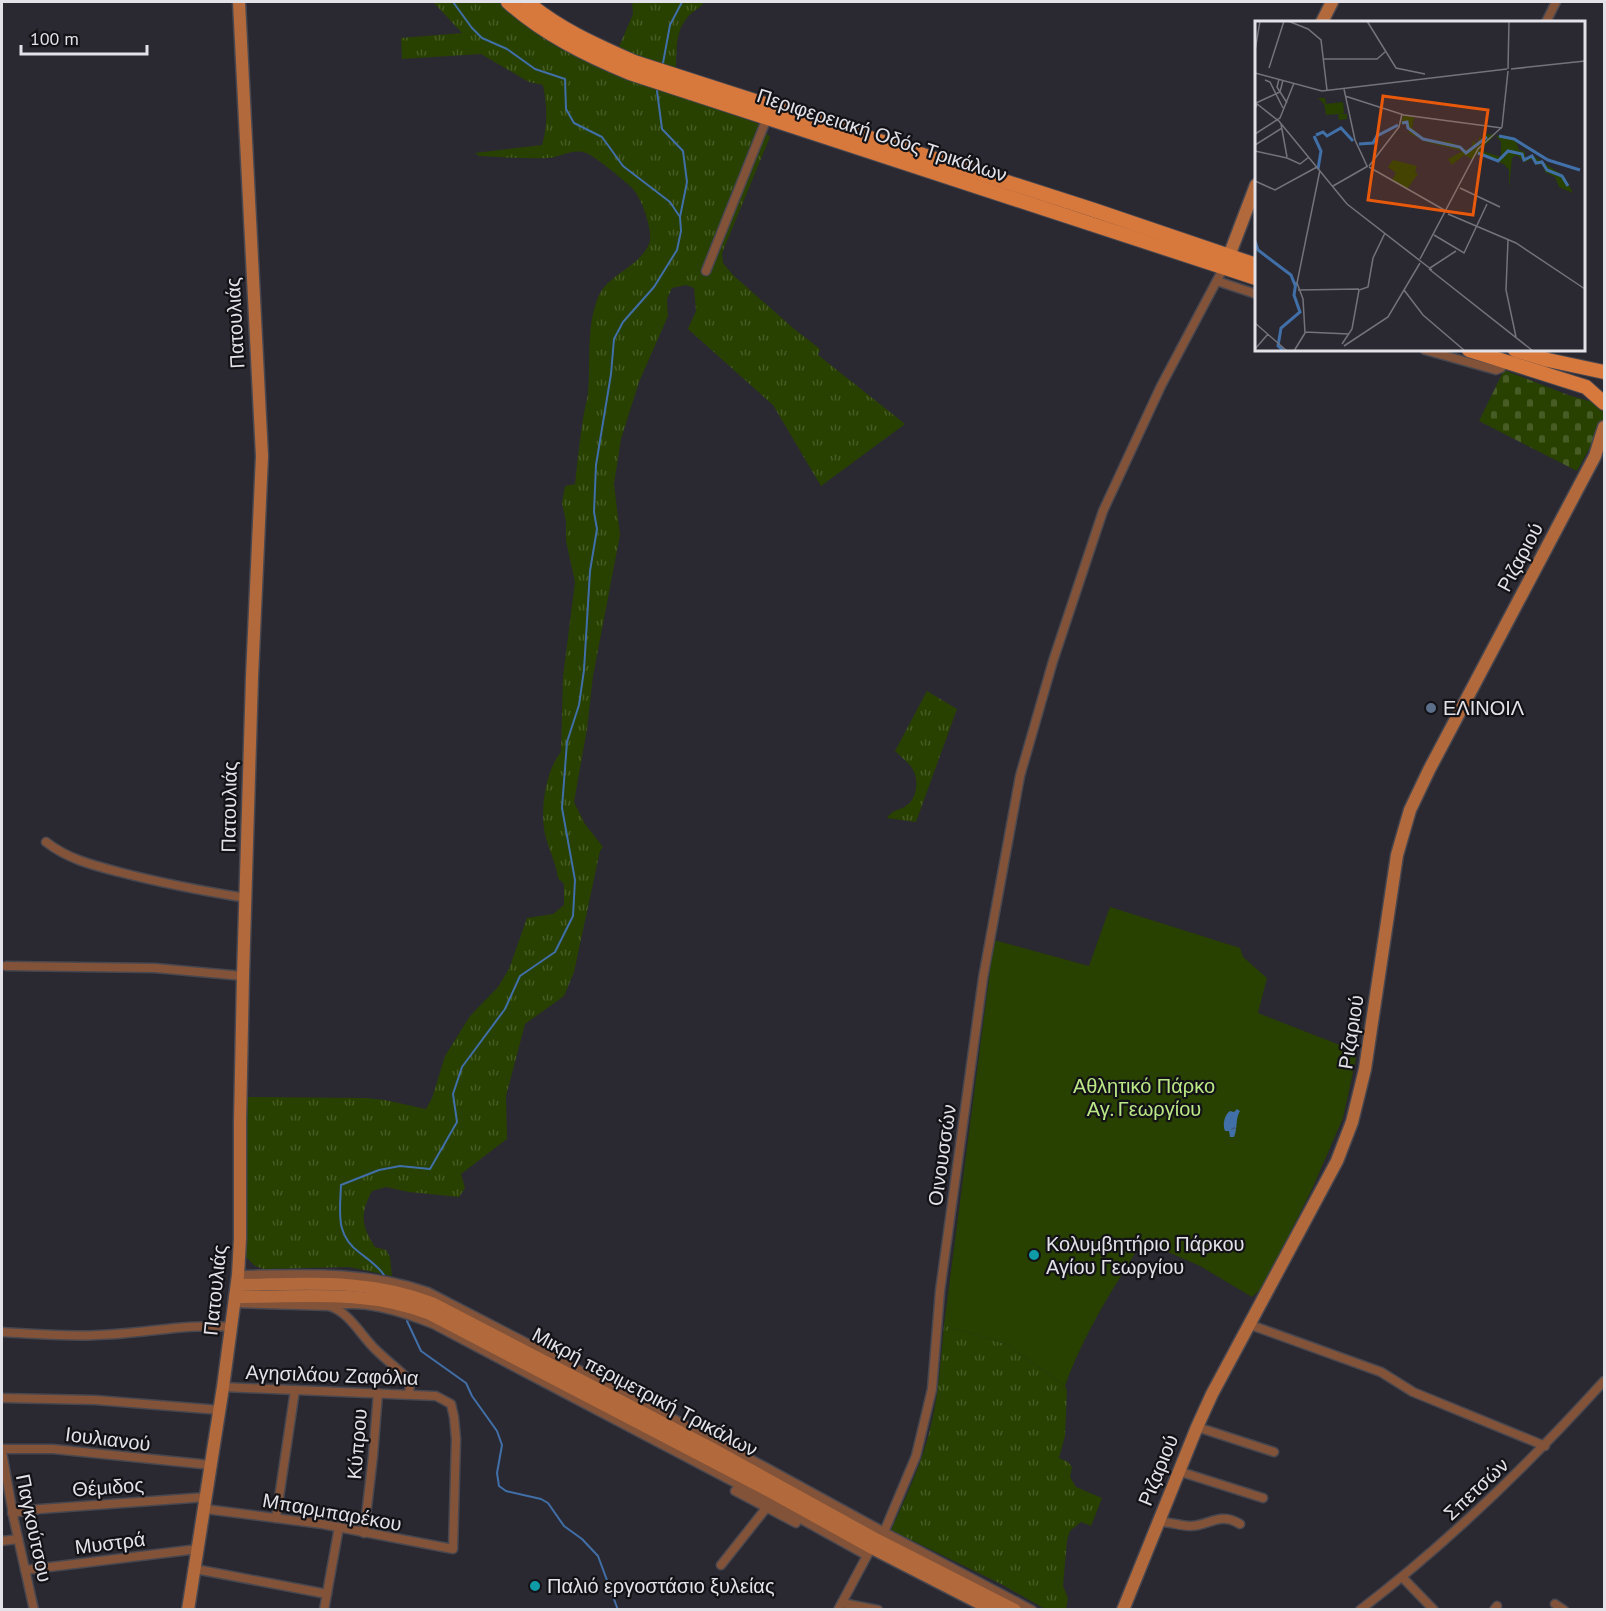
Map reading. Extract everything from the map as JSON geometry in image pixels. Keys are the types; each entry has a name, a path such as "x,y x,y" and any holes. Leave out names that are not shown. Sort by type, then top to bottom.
{"main road":[{"name":"Περιφερειακή Οδός Τρικάλων","path":"508,2 539,27 570,46 605,63 656,82 1226,262 1255,265"},
{"name":"Περιφερειακή Οδός Τρικάλων","path":"527,2 558,25 590,43 634,62 1094,210 1226,262 1255,277"},
{"path":"1472,351 1586,387 1604,403"},
{"path":"1518,351 1605,372"},
{"path":"1604,403 1605,383"}],"street":[{"name":"Πατουλιάς","path":"188,1610 212,1465 236,1290 252,677 262,456 239,2"},
{"path":"1323,21 1332,2"},
{"path":"1546,21 1556,2"},
{"path":"706,271 767,118"},
{"path":"1226,262 1255,190"},
{"name":"Οινουσσών","path":"884,1532 916,1456 932,1389 939,1298 984,968 1020,776 1053,661 1103,511 1161,386 1226,262"},
{"path":"1217,281 1255,293"},
{"path":"1429,351 1496,370 1501,368 1505,361"},
{"name":"Ριζαριού","path":"1123,1610 1197,1427 1248,1324 1337,1161 1352,1122 1374,1021 1393,874 1400,840 1410,810 1595,456 1605,427"},
{"name":"Ριζαριού","path":"1595,456 1605,445"},
{"path":"46,842 81,862 162,884 246,898"},
{"path":"6,966 155,968 243,976"},
{"path":"236,1290 348,1274 392,1281 428,1292 732,1449 1032,1610"},
{"name":"Μικρή περιμετρική Τρικάλων","path":"236,1290 335,1284 390,1290 432,1303 709,1447 874,1538 1015,1610"},
{"path":"236,1290 329,1306 343,1312 376,1350 407,1378 410,1383 409,1395"},
{"name":"Μικρή περιμετρική Τρικάλων","path":"236,1290 370,1298 393,1302 430,1314 752,1482 868,1554 993,1610"},
{"path":"329,1306 349,1304 380,1308 407,1314 433,1324 868,1554"},
{"path":"1248,1324 1381,1372 1413,1392 1545,1446"},
{"path":"2,1332 64,1336 193,1326 231,1327"},
{"name":"Σπετσών","path":"1360,1610 1402,1577 1491,1498 1545,1446 1605,1382"},
{"name":"Αγησιλάου Ζαφόλια","path":"223,1387 440,1397 451,1404 456,1439 453,1549"},
{"path":"276,1518 295,1390"},
{"name":"Κύπρου","path":"364,1533 378,1393"},
{"path":"2,1398 95,1400 220,1410"},
{"path":"1197,1427 1274,1452"},
{"name":"Ιουλιανού","path":"2,1451 53,1449 212,1465"},
{"name":"Παγκούτσου","path":"2,1451 12,1513 34,1610"},
{"path":"1178,1472 1263,1498"},
{"path":"735,1491 868,1554"},
{"name":"Μπαρμπαρέκου","path":"206,1503 276,1518 339,1527 453,1549"},
{"name":"Θέμιδος","path":"12,1513 40,1509 206,1503"},
{"path":"721,1565 767,1507"},
{"path":"1157,1522 1168,1521 1188,1526 1221,1518 1240,1524"},
{"path":"324,1610 339,1527"},
{"path":"2,1541 18,1539"},
{"name":"Μυστρά","path":"25,1570 198,1549"},
{"path":"868,1554 840,1606 878,1610"},
{"path":"195,1569 327,1594"},
{"path":"1402,1577 1434,1610"},
{"path":"1555,1604 1563,1610"}],"green space":[{"path":"433,2 500,2 548,40 583,60 624,79 757,123 770,137 722,253 723,263 733,275 820,349 818,355 905,424 821,486 773,405 688,329 696,311 694,288 686,285 672,288 667,299 668,316 639,382 621,439 614,484 620,535 593,676 587,729 574,802 585,824 603,847 600,851 574,972 564,996 525,1024 506,1096 507,1139 461,1174 465,1188 459,1197 409,1192 386,1187 372,1191 365,1206 365,1226 375,1247 386,1250 390,1257 392,1276 349,1267 264,1269 255,1266 245,1256 247,1097 366,1098 426,1109 432,1098 445,1056 470,1016 498,987 509,969 527,918 553,914 564,905 564,884 558,878 546,838 543,817 547,781 555,760 561,752 563,677 575,582 566,541 566,522 562,503 565,486 575,484 582,422 588,394 591,323 597,300 607,284 644,253 650,239 649,224 633,189 586,153 571,152 552,158 530,158 479,156 475,153 542,145 546,115 543,85 529,82 481,54 402,59 401,38 462,33"},
{"path":"632,2 704,2 689,16 680,29 676,68 618,49 633,14"},
{"path":"1504,370 1602,407 1604,421 1577,471 1479,421"},
{"path":"927,691 957,709 916,822 887,818 892,812 909,803 916,790 913,769 895,751"},
{"name":"Αθλητικό Πάρκο Αγ. Γεωργίου","path":"1110,907 1240,948 1243,957 1267,978 1258,1013 1350,1049 1356,1059 1343,1118 1313,1187 1263,1287 1252,1297 1200,1266 1143,1241 1090,1330 1065,1386 1006,1344 944,1325 994,940 1089,966"},
{"path":"944,1325 1006,1344 1065,1386 1067,1391 1065,1436 1059,1458 1068,1462 1072,1467 1070,1477 1076,1487 1102,1498 1091,1526 1081,1522 1070,1531 1063,1586 1068,1598 1066,1609 1045,1609 1001,1584 891,1530 929,1435 938,1385"}],"water":[{"path":"1237,1109 1240,1111 1235,1134 1234,1137 1230,1137 1229,1131 1225,1131 1224,1120 1228,1112 1234,1112"}],"waterway":[{"path":"384,1275 346,1239 341,1223 341,1185 379,1170 400,1166 430,1169 457,1122 453,1094 462,1067 505,1009 520,976 555,952 573,916 575,880 562,808 567,742 579,705 584,670 590,571 597,529 594,512 596,465 611,374 614,339 623,322 654,287 677,250 681,231 680,217 670,202 623,166 602,137 574,123 566,109 565,79 535,69 507,49 482,38 453,2"},
{"path":"663,63 670,25 682,2"},
{"path":"657,91 662,129 683,151 687,182 680,217"},
{"path":"407,1321 421,1351 466,1383 472,1396 497,1431 502,1445 497,1473 499,1486 506,1491 541,1499 548,1503 564,1526 582,1539 598,1556 618,1610"}],"place":[{"name":"ΕΛΙΝΟΙΛ","path":"1431,708"},
{"name":"Κολυμβητήριο Πάρκου Αγίου Γεωργίου","path":"1034,1255"},
{"name":"Παλιό εργοστάσιο ξυλείας","path":"535,1586"}]}
